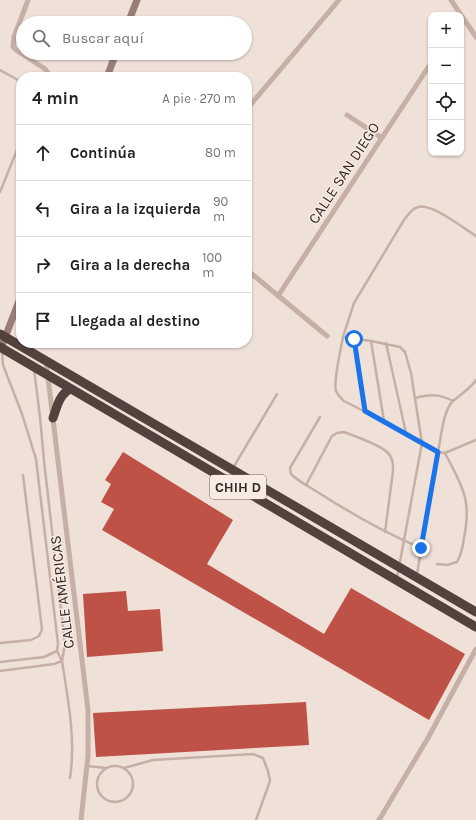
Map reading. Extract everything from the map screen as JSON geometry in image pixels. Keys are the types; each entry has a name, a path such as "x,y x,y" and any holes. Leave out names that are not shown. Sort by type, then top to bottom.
{"highway":[{"name":"CHIH D","path":"3,335 16,343"},
{"name":"CHIH D","path":"1,348 476,627"},
{"name":"CHIH D","path":"25,348 476,612"},
{"path":"53,418 63,393 70,389"},
{"path":"290,518 295,512 293,504"},
{"path":"309,530 310,522 316,518"}],"street":[{"path":"22,16 28,0"},
{"path":"131,16 137,0"},
{"path":"252,103 339,0"},
{"path":"451,0 458,12"},
{"path":"464,20 476,37"},
{"path":"16,33 12,44 16,50"},
{"path":"31,60 48,72"},
{"path":"109,72 113,60"},
{"name":"CALLE SAN DIEGO","path":"278,296 428,67"},
{"path":"347,115 382,138"},
{"path":"252,274 327,336"},
{"path":"1,348 3,335 16,307"},
{"name":"CALLE AMÉRICAS","path":"46,361 86,696 88,726 87,766 80,820"},
{"path":"379,820 428,738 476,649"}],"lane":[{"path":"0,70 16,79"},
{"path":"0,192 16,152"},
{"path":"476,236 431,208 422,207 411,211 404,220 354,304 343,337 335,385 337,394 344,401 365,411 438,452 445,453 476,440"},
{"path":"343,337 386,343 400,347 405,352 411,373 422,443 397,580"},
{"path":"354,339 365,411"},
{"path":"371,341 384,422"},
{"path":"386,343 406,434"},
{"path":"1,348 3,365 22,414 36,459 57,623 57,651 62,661 72,736 73,760 70,778"},
{"path":"32,352 66,644 62,661"},
{"path":"414,591 446,413 453,401 476,380"},
{"path":"226,480 277,394"},
{"path":"415,398 431,394 439,395 453,401"},
{"path":"320,417 290,468 290,472 293,476 349,512 385,532 421,548"},
{"path":"306,485 332,436 337,433 344,432 385,450 392,461 393,471 385,532"},
{"path":"437,564 447,565 457,562 463,546 467,522 465,493 445,453"},
{"path":"0,643 31,640 39,636 42,629 23,475"},
{"path":"0,662 44,657 57,651"},
{"path":"0,671 54,664 62,661"},
{"path":"124,768 132,778 133,790 130,795 120,802 108,801 103,798 97,787 99,776 102,771 112,766 124,768 153,760 253,754 263,758 270,781 256,820"},
{"path":"87,766 107,768"}],"building":[{"path":"123,452 233,520 207,564 324,634 351,588 465,654 429,720 102,530 114,509 101,502 111,484 105,480"},
{"path":"126,591 128,611 160,609 163,651 87,657 83,594"},
{"path":"306,702 309,745 96,757 93,713"}],"route":[{"path":"354,339 365,411 438,452 421,548"}]}
